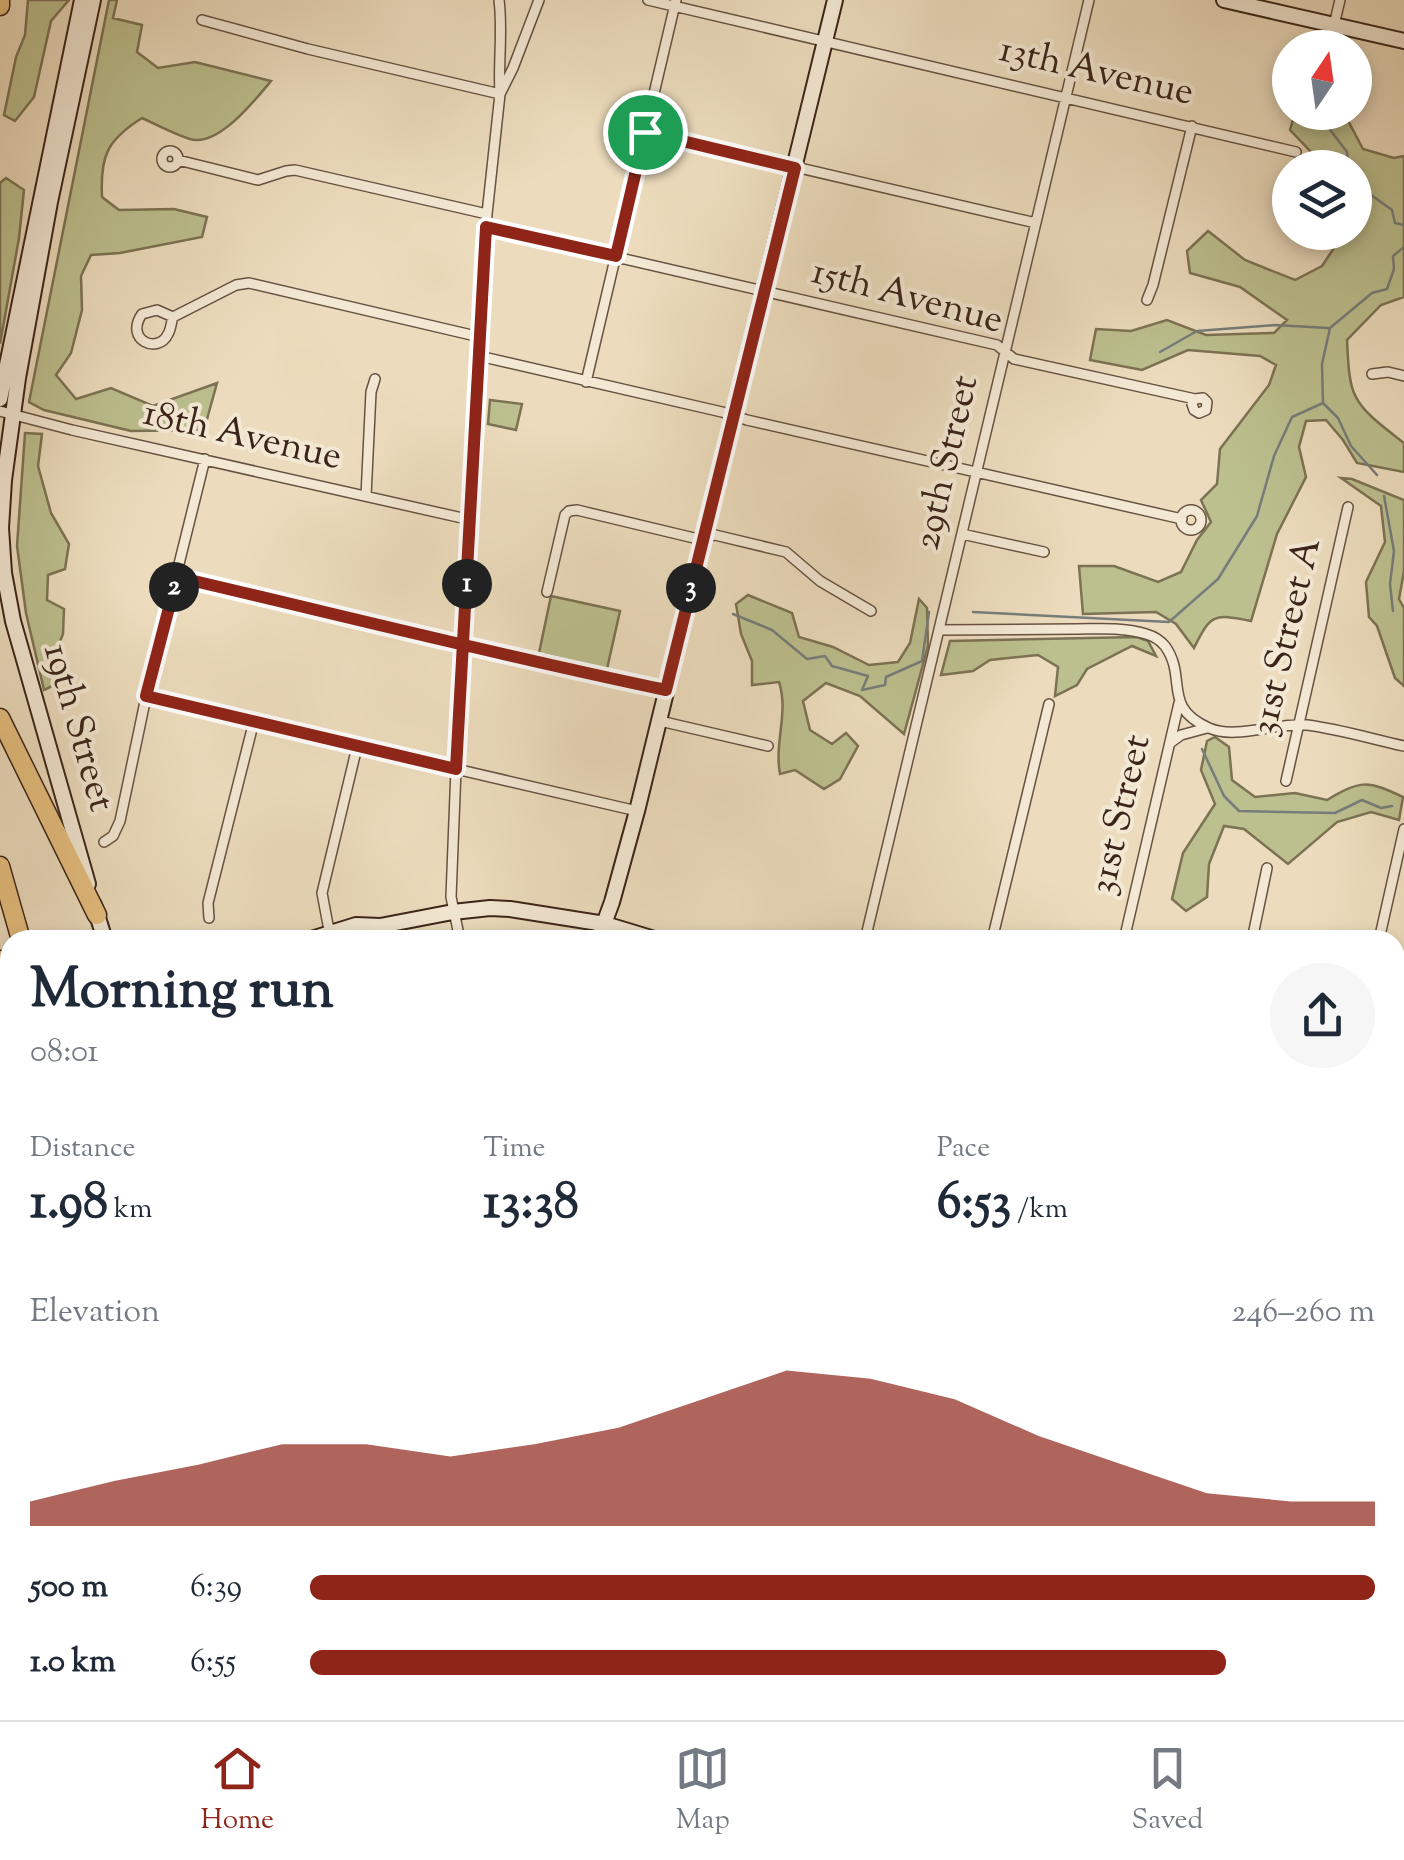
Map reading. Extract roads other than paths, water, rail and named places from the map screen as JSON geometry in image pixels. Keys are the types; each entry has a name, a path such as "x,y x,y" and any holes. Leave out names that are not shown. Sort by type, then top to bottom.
{"highway":[{"path":"0,718 103,930"},
{"path":"0,866 18,930"}],"main road":[{"path":"0,399 82,0"},
{"name":"19th Street","path":"93,0 6,412 2,528 9,603 25,667 103,930"},
{"path":"602,930 660,721 835,0"},
{"path":"1224,0 1404,41"},
{"path":"347,930 453,912 510,909 624,930"},
{"path":"374,930 380,926"}],"street":[{"path":"458,930 451,897 456,769 486,227 500,94 499,0"},
{"path":"500,94 539,0"},
{"name":"13th Avenue","path":"648,0 675,3 1288,150"},
{"name":"29th Street","path":"867,930 1089,0"},
{"path":"1334,25 1340,0"},
{"path":"586,382 675,3"},
{"path":"202,20 500,94"},
{"path":"1147,300 1192,126"},
{"path":"645,132 1036,222"},
{"path":"178,160 258,180 296,170 487,214"},
{"name":"15th Avenue","path":"486,227 996,345 1014,358 1194,399"},
{"path":"172,317 160,311 142,314 136,331 142,342 158,343 167,337 172,317 236,285 249,283 480,336"},
{"path":"478,356 1182,519"},
{"path":"1372,374 1404,376"},
{"path":"366,496 375,379"},
{"name":"18th Avenue","path":"6,412 470,520"},
{"path":"104,842 113,836 120,821 146,696 205,459"},
{"name":"31st Street A","path":"1286,780 1348,507"},
{"path":"547,592 565,515 569,510 577,510 694,538 715,535 786,552 820,581 871,611"},
{"path":"962,534 1044,552"},
{"path":"177,577 666,690"},
{"path":"940,630 1143,633 1164,646 1176,674 1179,704 1207,728 1223,732 1299,725 1404,746"},
{"path":"146,696 637,811"},
{"path":"994,930 1049,704"},
{"name":"31st Street","path":"1126,930 1179,704"},
{"path":"660,721 768,746"},
{"path":"209,918 208,903 254,722"},
{"path":"1170,743 1181,735 1207,728"},
{"path":"331,930 322,894 357,747"},
{"path":"1380,930 1404,829"},
{"path":"1254,930 1266,868"}],"waterway":[{"path":"1330,130 1345,150"},
{"path":"1372,196 1392,210 1395,223 1404,225"},
{"path":"973,612 1169,622 1218,579 1257,516 1274,456 1292,417 1323,403 1322,364 1330,328 1372,293 1387,289 1394,269 1393,256 1404,247"},
{"path":"1160,352 1197,331 1275,325 1328,328"},
{"path":"1324,404 1338,418 1351,446 1377,475"},
{"path":"1384,496 1394,551 1390,584 1393,611"},
{"path":"733,614 772,630 807,659 825,656 832,666 868,676 862,690 885,685 886,677 922,661 929,612"},
{"path":"1202,749 1224,796 1239,811 1335,813 1362,800 1381,808 1392,806"}]}
